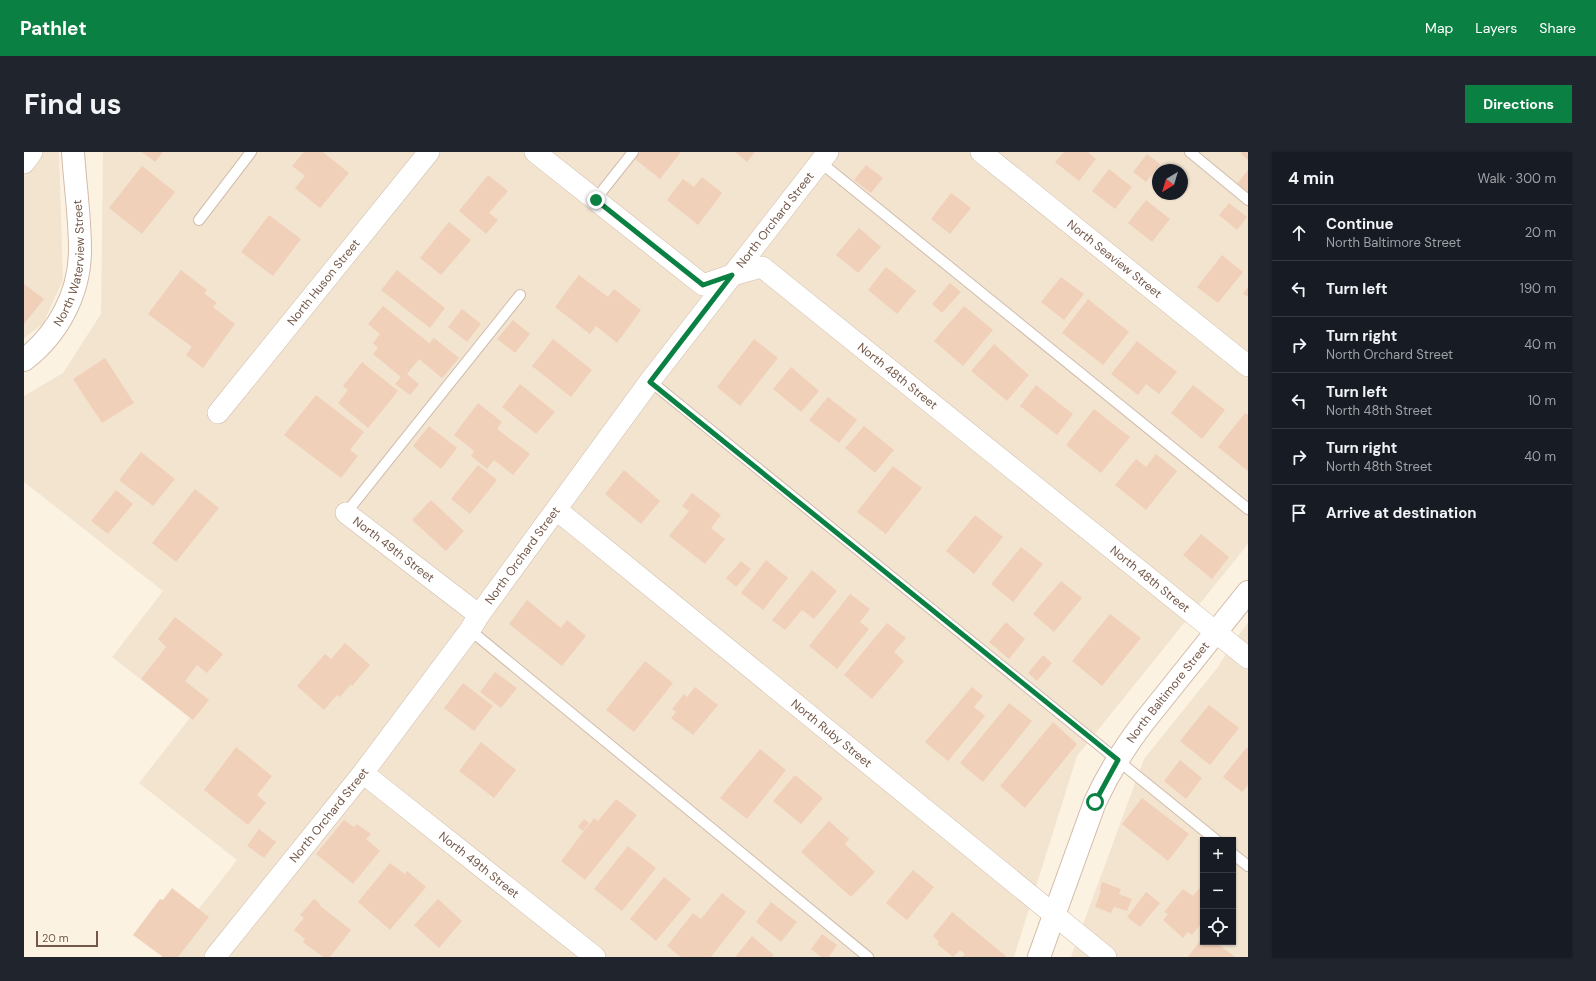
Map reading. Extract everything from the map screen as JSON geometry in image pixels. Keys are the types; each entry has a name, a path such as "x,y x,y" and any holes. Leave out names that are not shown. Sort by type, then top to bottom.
{"street":[{"path":"24,163 32,152"},
{"name":"North Waterview Street","path":"24,360 39,348 58,323 71,297 76,281 80,250 73,152"},
{"name":"North Huson Street","path":"218,413 429,152"},
{"name":"North 48th Street","path":"535,152 703,285 762,267 1248,658"},
{"name":"North Seaview Street","path":"981,152 1248,366"},
{"name":"North Orchard Street","path":"214,957 363,772 475,623 650,382 824,157"},
{"name":"North Ruby Street","path":"557,510 1106,957"},
{"name":"North 49th Street","path":"346,513 475,623"},
{"name":"North Baltimore Street","path":"1039,957 1095,802 1118,760 1143,723 1248,592"},
{"name":"North 49th Street","path":"363,772 595,957"}],"lane":[{"path":"199,220 251,152"},
{"path":"596,200 632,152"},
{"path":"1190,152 1248,200"},
{"path":"824,157 1248,509"},
{"path":"346,513 520,295"},
{"path":"650,382 1212,837"},
{"path":"475,623 868,957"},
{"path":"1236,856 1248,866"}],"shaded area":[{"path":"24,152 59,152 63,280 43,324 24,338"},
{"path":"103,152 1248,152 1248,544 1077,756 1014,957 161,957 237,860 139,783 190,718 112,657 163,591 24,482 24,396 63,373 101,314"},
{"path":"1248,623 1248,957 1071,957 1144,759 1218,667 1231,645"}],"building":[{"path":"142,152 163,152 155,162"},
{"path":"304,152 323,152 349,173 320,208 295,188 305,176 292,166"},
{"path":"640,152 681,152 660,179 635,159"},
{"path":"735,152 755,152 747,162"},
{"path":"1064,152 1088,152 1096,159 1079,181 1055,162"},
{"path":"1242,152 1248,152 1248,160 1241,154"},
{"path":"1147,154 1160,164 1152,164 1152,174 1146,182 1133,172"},
{"path":"866,165 883,178 871,193 854,180"},
{"path":"142,166 175,192 142,234 109,208"},
{"path":"1109,169 1132,187 1115,209 1092,191"},
{"path":"1248,170 1248,195 1236,185"},
{"path":"488,175 508,191 489,213 498,220 486,234 459,211"},
{"path":"702,177 722,193 698,225 667,200 683,179 694,187"},
{"path":"951,193 971,208 950,234 931,219"},
{"path":"1146,200 1170,219 1152,242 1128,223"},
{"path":"1229,203 1247,217 1237,230 1219,215"},
{"path":"269,215 301,239 273,276 241,252"},
{"path":"449,222 471,240 441,275 420,258"},
{"path":"859,228 881,247 858,273 836,255"},
{"path":"1222,255 1243,272 1218,303 1197,287"},
{"path":"886,267 916,291 897,314 868,290"},
{"path":"181,270 207,290 204,293 217,303 213,307 235,324 203,368 186,355 192,347 148,314"},
{"path":"397,270 445,308 430,328 381,290"},
{"path":"579,275 608,297 614,289 641,310 617,343 596,326 590,334 555,307"},
{"path":"1061,277 1084,294 1064,320 1041,302"},
{"path":"950,283 961,292 942,313 932,304"},
{"path":"24,284 44,299 24,324"},
{"path":"1248,287 1248,297 1243,294"},
{"path":"1088,299 1129,332 1103,365 1062,333"},
{"path":"383,306 429,343 434,338 459,358 442,378 419,359 407,374 419,384 410,395 395,384 401,377 373,354 378,348 373,343 380,334 368,324"},
{"path":"964,306 993,330 963,366 934,341"},
{"path":"462,309 481,324 467,342 448,327"},
{"path":"513,320 530,334 515,353 497,339"},
{"path":"553,339 592,370 571,397 532,366"},
{"path":"754,339 778,358 740,406 717,387"},
{"path":"1137,341 1177,372 1159,394 1146,384 1138,395 1111,374"},
{"path":"994,344 1029,375 1007,401 971,371"},
{"path":"105,358 134,403 102,423 73,379"},
{"path":"362,362 398,391 368,428 338,403 348,390 343,386"},
{"path":"791,367 819,391 801,412 773,389"},
{"path":"520,384 555,412 536,434 502,407"},
{"path":"1036,385 1073,414 1057,435 1020,406"},
{"path":"1193,385 1225,410 1202,439 1171,413"},
{"path":"316,395 364,432 350,450 358,456 341,478 284,435"},
{"path":"828,397 857,420 839,443 809,420"},
{"path":"478,403 502,422 497,429 530,454 513,475 494,460 487,469 471,456 474,451 454,435"},
{"path":"1094,409 1130,437 1101,473 1066,445"},
{"path":"1245,413 1248,415 1248,471 1218,447"},
{"path":"429,426 457,448 441,469 413,446"},
{"path":"864,426 894,450 875,473 845,448"},
{"path":"141,452 175,479 153,506 119,480"},
{"path":"1156,454 1177,471 1146,510 1115,485 1136,459 1146,467"},
{"path":"478,465 497,480 470,514 451,499"},
{"path":"893,466 922,488 886,534 857,512"},
{"path":"624,470 660,501 641,524 605,494"},
{"path":"195,489 219,508 176,562 152,543"},
{"path":"116,490 133,504 108,534 91,521"},
{"path":"692,493 721,515 711,528 725,539 705,564 669,536 689,511 682,506"},
{"path":"431,500 464,531 446,551 412,520"},
{"path":"975,515 1003,537 974,574 946,551"},
{"path":"1201,534 1229,557 1212,579 1183,555"},
{"path":"1021,547 1043,564 1013,602 991,584"},
{"path":"766,560 788,578 763,610 741,593"},
{"path":"741,561 751,569 736,587 726,578"},
{"path":"812,570 837,591 814,619 802,610 785,630 772,620"},
{"path":"1061,581 1082,598 1054,632 1033,614"},
{"path":"850,594 870,609 860,622 869,629 837,669 809,646"},
{"path":"527,600 561,628 567,620 586,636 562,666 509,624"},
{"path":"1110,614 1141,638 1102,686 1072,661"},
{"path":"175,617 223,654 207,673 197,665 185,681 209,700 193,720 141,679 166,647 158,639"},
{"path":"1006,622 1025,639 1009,659 989,642"},
{"path":"887,623 906,638 894,652 904,661 872,699 844,675"},
{"path":"345,643 370,665 352,686 351,684 340,697 337,695 324,710 297,686 325,654 331,659"},
{"path":"1043,655 1052,663 1037,681 1028,673"},
{"path":"645,661 673,683 634,732 606,710"},
{"path":"495,672 517,688 501,708 480,692"},
{"path":"463,683 493,706 474,731 444,708"},
{"path":"695,687 718,705 693,735 671,718 676,712 672,709 684,694 687,697"},
{"path":"972,687 983,696 974,707 985,716 948,761 925,742"},
{"path":"1009,703 1032,721 983,782 960,763"},
{"path":"1209,705 1239,728 1210,765 1180,741"},
{"path":"1053,722 1077,744 1025,808 1000,786"},
{"path":"481,742 516,770 494,798 459,771"},
{"path":"236,747 272,776 257,795 266,803 248,825 204,790"},
{"path":"1247,747 1248,785 1242,792 1223,777"},
{"path":"760,749 786,770 747,819 720,798"},
{"path":"1180,760 1202,778 1186,799 1164,781"},
{"path":"795,775 823,798 801,824 773,801"},
{"path":"1142,798 1189,834 1168,861 1122,824"},
{"path":"616,799 637,815 585,880 561,861 594,818 598,821"},
{"path":"584,819 589,823 583,831 578,827"},
{"path":"344,820 354,827 357,824 371,834 366,839 380,851 353,884 316,854"},
{"path":"829,821 849,839 845,844 875,872 851,897 801,852"},
{"path":"259,829 276,842 264,858 247,846"},
{"path":"628,846 656,868 622,911 594,889"},
{"path":"390,863 405,874 407,871 426,887 390,930 358,902"},
{"path":"913,870 934,887 907,920 886,903"},
{"path":"664,877 691,899 656,941 630,919"},
{"path":"1102,882 1121,889 1119,894 1132,899 1127,911 1114,907 1111,913 1095,907"},
{"path":"172,888 209,917 178,957 163,957 133,935 160,899 163,900"},
{"path":"1200,888 1200,925 1192,935 1188,932 1183,938 1163,920 1168,914 1164,912 1183,889 1193,896"},
{"path":"1146,892 1160,903 1140,927 1127,917"},
{"path":"722,893 746,912 711,957 681,957 667,946 693,913 701,919"},
{"path":"314,899 320,904 319,905 351,930 330,957 323,957 303,942 305,939 294,930 304,918 300,915"},
{"path":"438,899 462,921 439,948 414,925"},
{"path":"771,902 797,922 781,942 756,922"},
{"path":"952,912 1006,956 962,957 965,954 960,950 953,957 937,944 939,942 933,936"},
{"path":"822,934 837,945 829,957 821,957 811,949"},
{"path":"752,936 774,955 772,957 735,957"},
{"path":"1200,941 1200,945 1219,945 1235,957 1188,957"}],"route":[{"path":"596,200 703,285 732,275 650,382 1118,760 1104,783 1095,802"}]}
